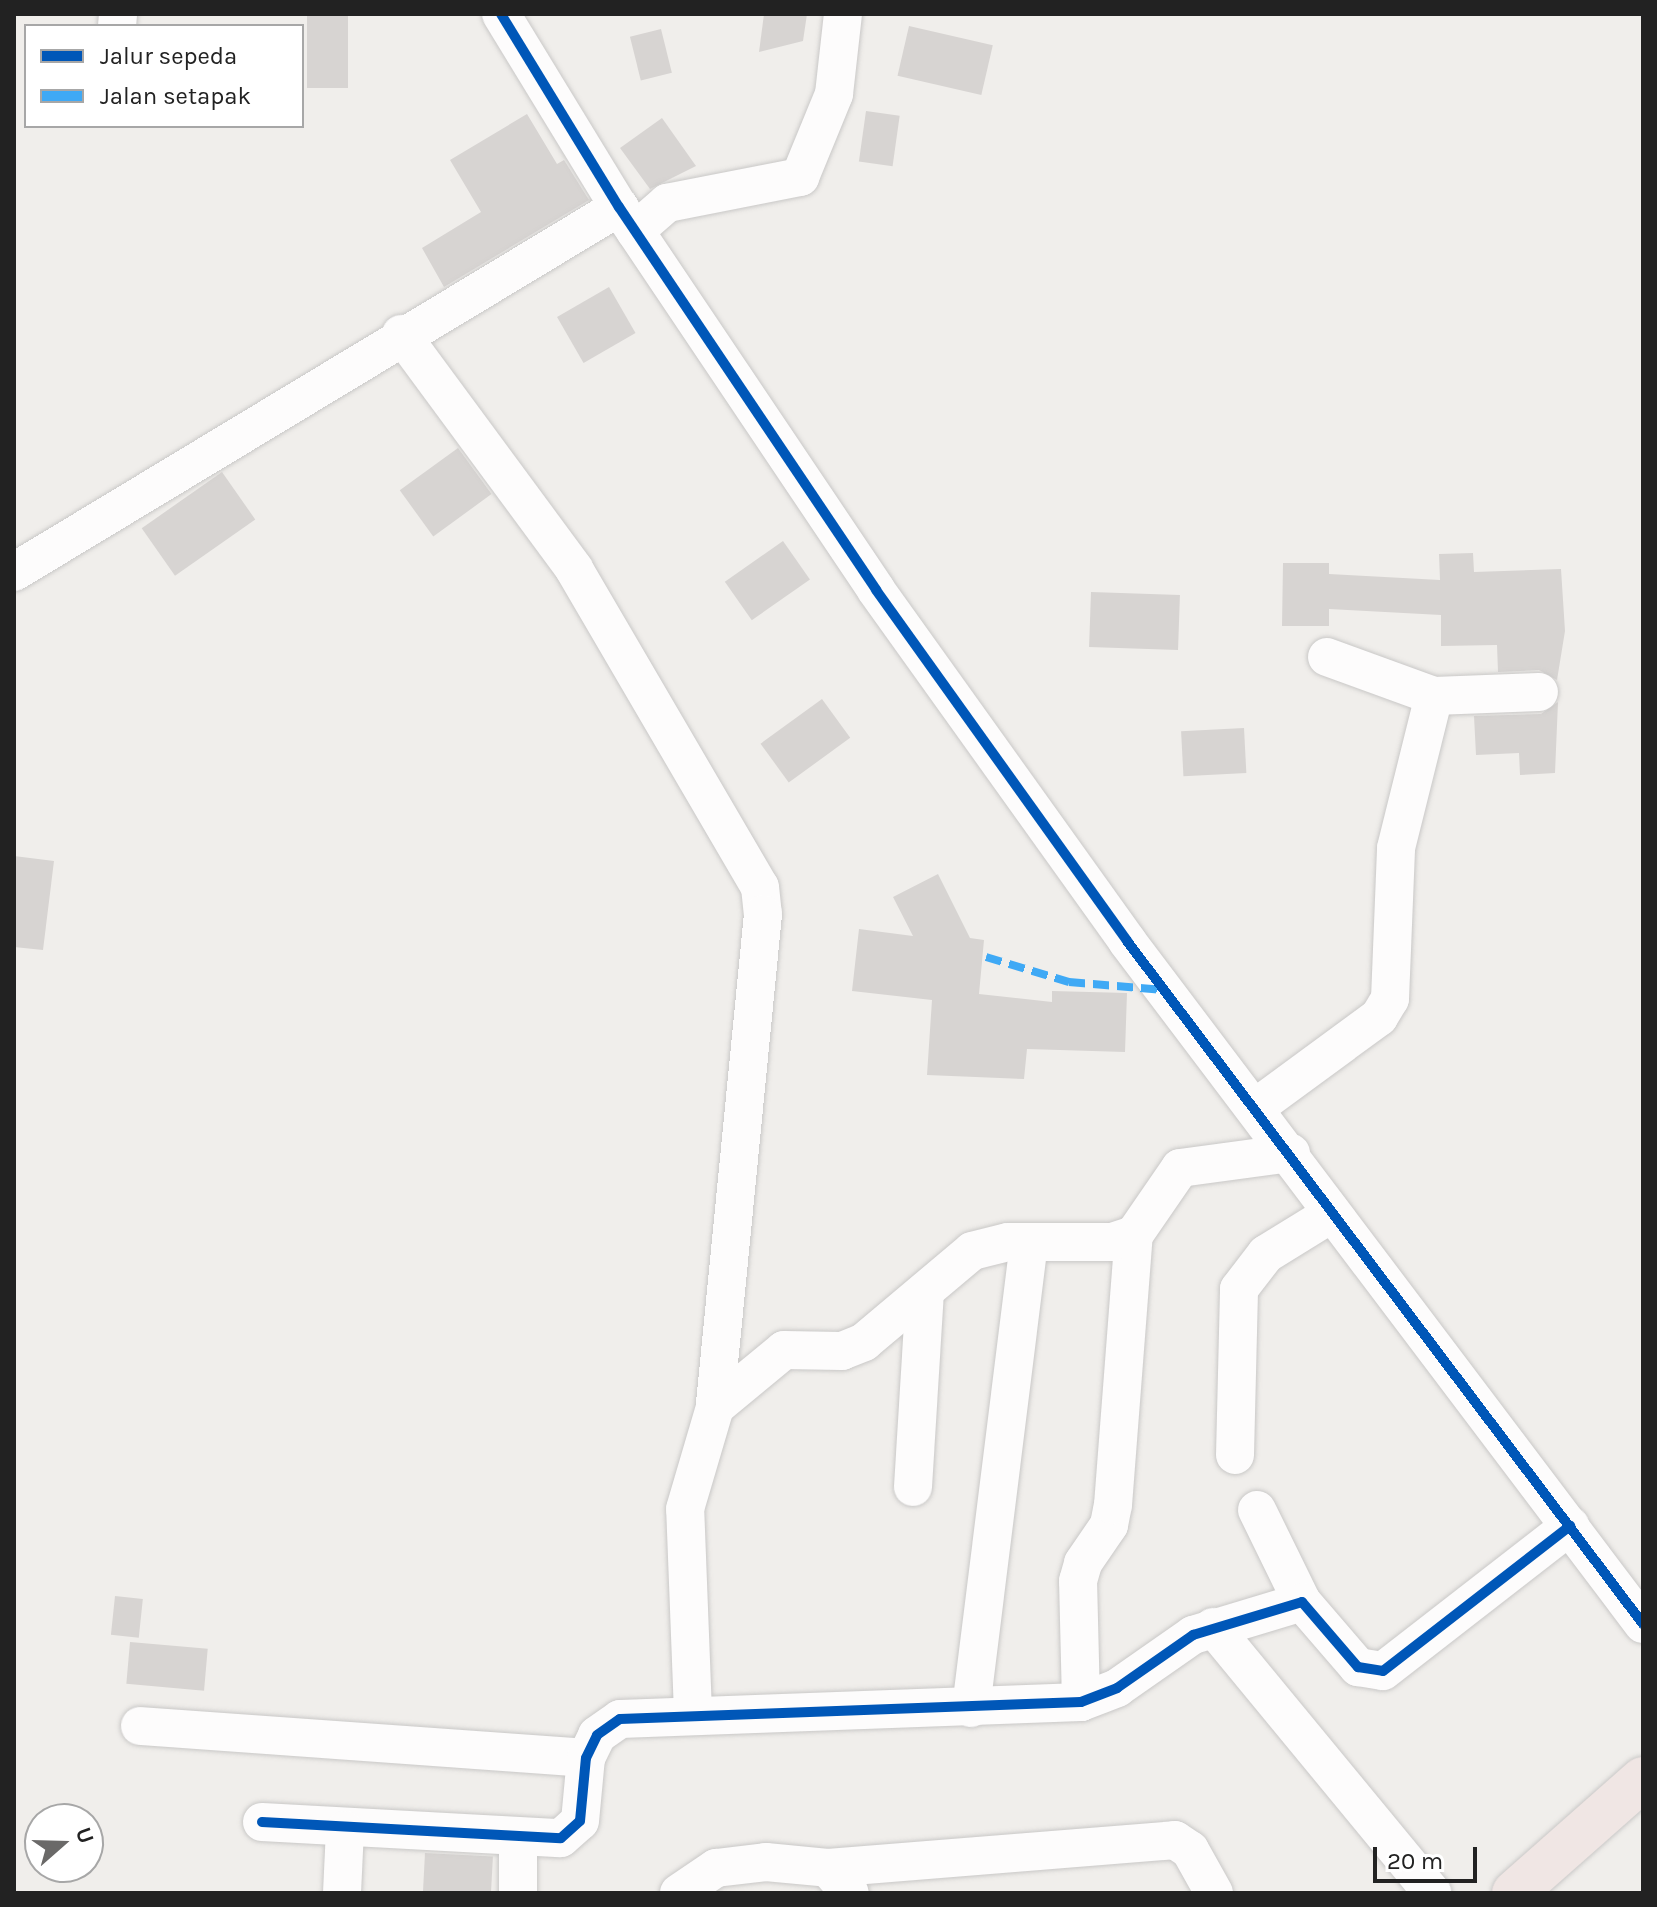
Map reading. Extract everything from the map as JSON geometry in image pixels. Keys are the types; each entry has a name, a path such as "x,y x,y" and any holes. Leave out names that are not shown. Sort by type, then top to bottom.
{"highway":[{"path":"1514,1893 1643,1779"}],"street":[{"path":"501,14 627,219 876,590 1291,1153 1331,1214 1643,1624"},
{"path":"14,572 401,334 627,219 667,203 800,177 834,94 843,14"},
{"path":"401,334 574,569 760,887 763,914 715,1407 685,1509 693,1713"},
{"path":"1327,657 1434,696 1539,692"},
{"path":"1255,1108 1379,1017 1390,999 1396,848 1434,696"},
{"path":"1081,1702 1078,1581 1083,1563 1109,1525 1113,1505 1134,1235 1180,1168 1291,1153"},
{"path":"1235,1455 1239,1289 1266,1254 1331,1214"},
{"path":"715,1407 784,1350 842,1351 864,1342 972,1251 989,1244 1095,1246 1134,1235"},
{"path":"971,1708 1029,1243"},
{"path":"913,1487 925,1292"},
{"path":"1257,1510 1302,1602 1358,1667 1383,1671 1570,1526"},
{"path":"262,1822 345,1830 518,1839 561,1838 580,1821 586,1758 597,1735 620,1719 693,1713 971,1708 1081,1702 1117,1688 1178,1643 1213,1627 1302,1602"},
{"path":"1213,1627 1432,1893"},
{"path":"140,1726 586,1758"},
{"path":"342,1893 345,1830"},
{"path":"518,1839 518,1893"},
{"path":"679,1893 716,1868 768,1877 839,1880 1175,1840 1190,1850 1214,1893"}],"building":[{"path":"307,14 348,14 348,88 307,88"},
{"path":"764,14 807,14 803,41 759,52"},
{"path":"909,26 993,45 981,95 898,76"},
{"path":"661,29 672,73 641,80 630,37"},
{"path":"866,111 900,116 893,166 859,162"},
{"path":"527,114 557,164 564,160 589,200 444,287 422,248 481,212 450,160"},
{"path":"662,118 696,166 650,189 620,148"},
{"path":"609,287 636,333 584,363 557,317"},
{"path":"458,448 492,494 433,536 400,490"},
{"path":"222,472 255,520 175,576 142,528"},
{"path":"783,541 810,580 752,620 725,582"},
{"path":"1473,553 1474,572 1561,569 1565,631 1557,680 1539,670 1498,672 1497,645 1441,646 1441,615 1329,609 1329,626 1282,626 1283,563 1329,563 1329,574 1440,580 1439,554"},
{"path":"1091,592 1180,595 1178,650 1089,647"},
{"path":"822,699 850,738 789,783 761,744"},
{"path":"1558,702 1555,773 1520,775 1519,753 1476,755 1474,716 1541,714"},
{"path":"1244,728 1246,773 1183,776 1181,731"},
{"path":"14,856 54,861 43,950 14,947"},
{"path":"938,874 970,938 984,940 979,994 1052,1002 1052,991 1127,993 1125,1052 1027,1049 1024,1079 927,1075 932,1000 852,991 859,929 913,936 893,897"},
{"path":"115,1596 143,1599 139,1638 111,1635"},
{"path":"130,1642 208,1649 204,1691 126,1684"},
{"path":"425,1853 493,1857 491,1893 423,1893"}],"marked path":[{"path":"986,957 1069,982 1164,990"}],"cycle path":[{"path":"501,14 619,207 876,590 1127,941 1643,1624"},
{"path":"262,1822 561,1838 580,1821 586,1758 597,1735 620,1719 1081,1702 1117,1688 1193,1635 1302,1602 1358,1667 1383,1671 1570,1526"}]}
